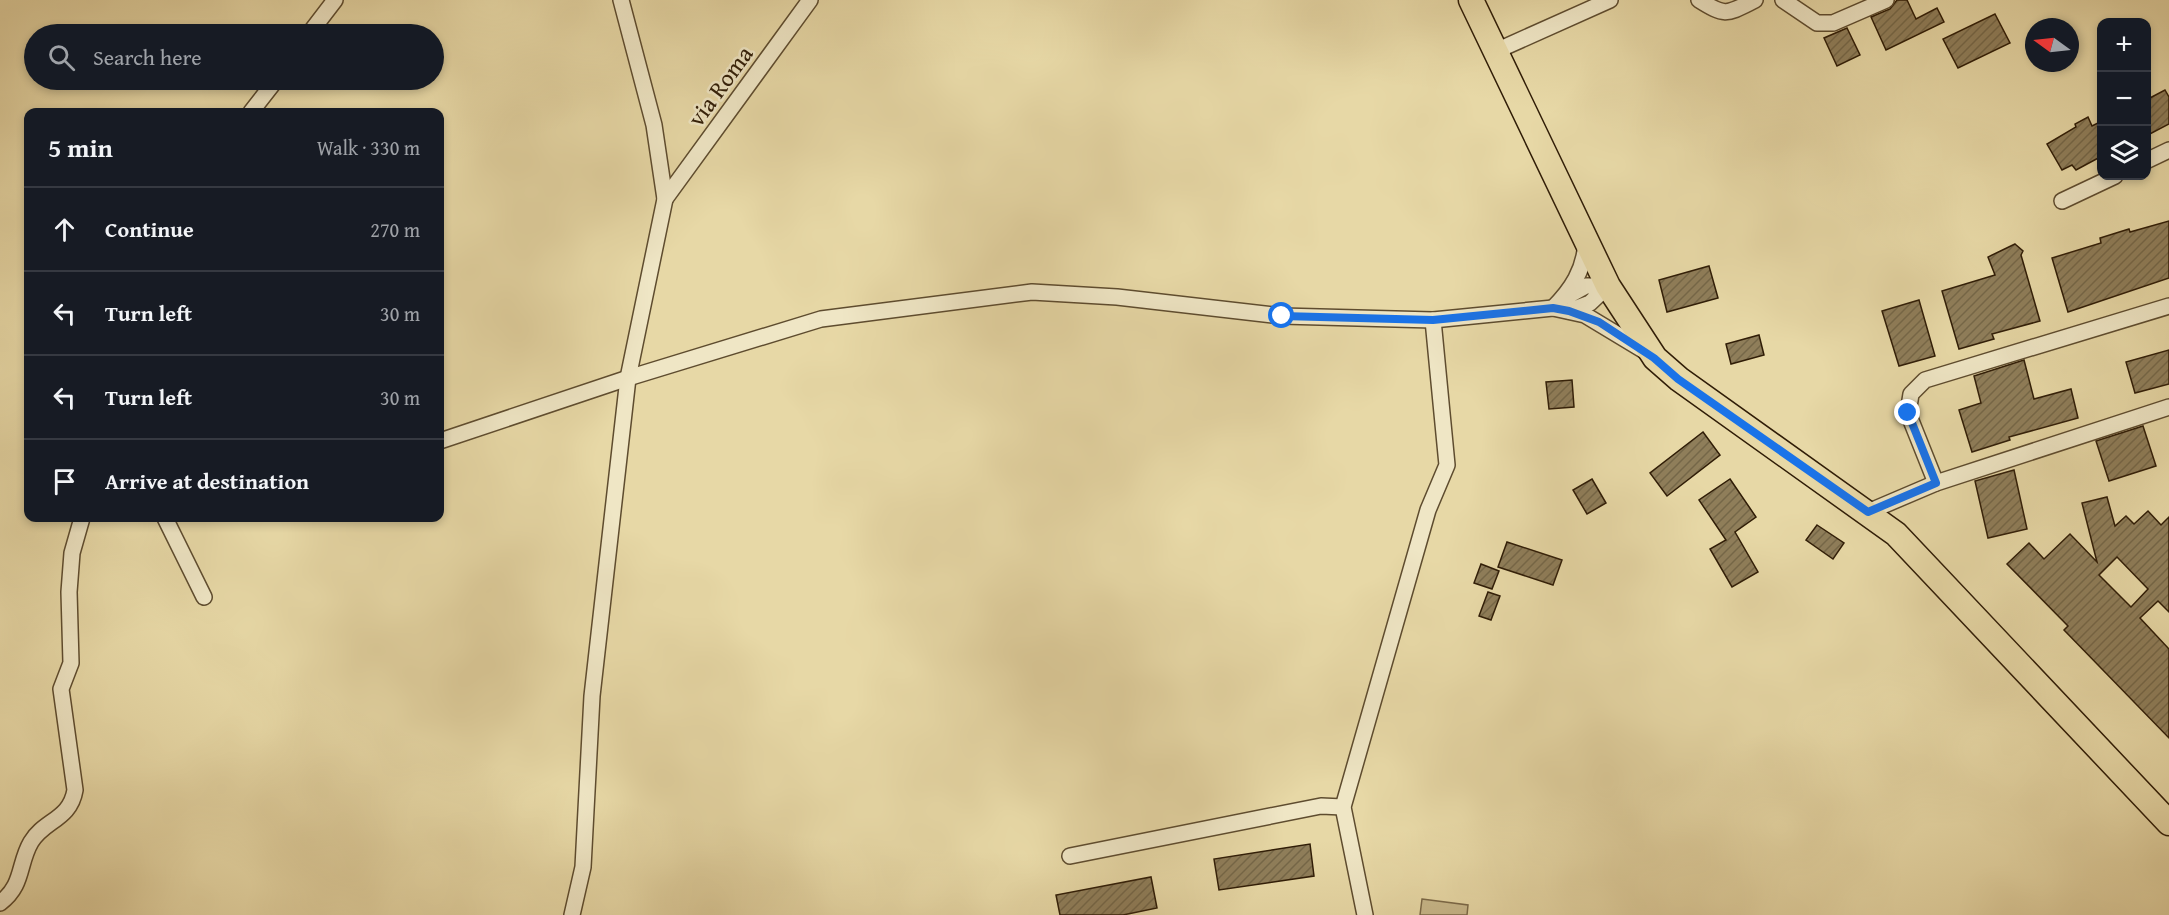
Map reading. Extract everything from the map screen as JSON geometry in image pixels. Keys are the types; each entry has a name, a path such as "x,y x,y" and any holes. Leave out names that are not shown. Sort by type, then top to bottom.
{"main road":[{"path":"1471,0 1608,286 1654,358 1678,379 1896,534 2167,817"}],"street":[{"path":"317,24 335,0"},
{"path":"572,915 583,867 592,696 628,378 665,199 654,125 621,0"},
{"name":"via Roma","path":"665,199 810,0"},
{"path":"1496,51 1610,0"},
{"path":"1699,0 1716,12 1733,11 1755,0"},
{"path":"1783,0 1817,23 1833,23 1886,0"},
{"path":"254,108 268,90"},
{"path":"2151,158 2169,150"},
{"path":"2062,201 2107,180"},
{"path":"1561,306 1580,275 1585,258 1586,240"},
{"path":"444,440 628,378 821,320 1032,292 1117,297 1282,316 1433,320 1590,303 1608,286"},
{"path":"1561,306 1599,322 1654,358"},
{"path":"1936,483 1908,413 1911,394 1925,380 2169,306"},
{"path":"1365,915 1343,807 1428,510 1448,465 1433,320"},
{"path":"1868,512 1936,483 2169,407"},
{"path":"0,903 13,892 30,844 73,804 75,790 61,689 71,663 71,563 81,522"},
{"path":"167,522 204,597"},
{"path":"1070,856 1321,806 1343,807"}],"shaded area":[{"path":"1422,899 1468,905 1467,915 1420,915"}],"building":[{"path":"1897,0 1907,0 1916,19 1937,8 1944,22 1886,50 1871,17 1890,9"},
{"path":"1995,14 2010,43 1958,68 1943,39"},
{"path":"1847,28 1860,55 1837,66 1824,38"},
{"path":"2165,90 2169,97 2169,124 2151,133 2151,126 2151,97"},
{"path":"2088,117 2092,126 2097,124 2097,159 2076,170 2072,165 2062,170 2047,144 2076,127 2075,124"},
{"path":"2169,221 2169,278 2068,312 2052,258 2101,243 2100,238 2129,229 2130,232"},
{"path":"2015,244 2023,251 2021,255 2040,321 1992,334 1994,339 1959,349 1942,291 1995,275 1988,257"},
{"path":"1709,266 1718,298 1667,312 1659,280"},
{"path":"1919,300 1935,356 1899,366 1882,311"},
{"path":"1759,335 1764,355 1731,364 1726,344"},
{"path":"2169,350 2169,384 2135,393 2126,362"},
{"path":"2024,360 2034,399 2071,389 2078,418 2009,437 2010,440 1972,452 1959,410 1981,403 1974,376"},
{"path":"1572,380 1574,407 1549,409 1546,382"},
{"path":"2143,426 2156,466 2109,481 2096,441"},
{"path":"1703,432 1720,455 1667,496 1650,473"},
{"path":"2014,470 2027,529 1988,538 1975,481"},
{"path":"1592,479 1606,503 1587,514 1573,490"},
{"path":"1730,479 1756,517 1735,532 1758,572 1732,587 1710,549 1726,540 1699,500"},
{"path":"2107,497 2115,526 2126,516 2134,524 2148,511 2161,525 2169,517 2169,612 2158,601 2140,618 2169,649 2169,738 2064,630 2068,626 2007,564 2029,543 2044,559 2070,534 2097,562 2082,503","holes":["2117,557 2148,589 2131,607 2099,575"]},
{"path":"1817,525 1844,543 1833,559 1806,540"},
{"path":"1507,542 1562,560 1553,585 1498,567"},
{"path":"1481,564 1499,571 1492,589 1474,583"},
{"path":"1488,592 1500,596 1491,620 1479,616"},
{"path":"1310,844 1314,876 1219,890 1214,859"},
{"path":"1151,877 1157,908 1123,915 1060,915 1056,895"}],"route":[{"path":"1282,316 1433,320 1553,308 1585,315 1654,358 1678,379 1868,512 1936,483 1908,413"}]}
